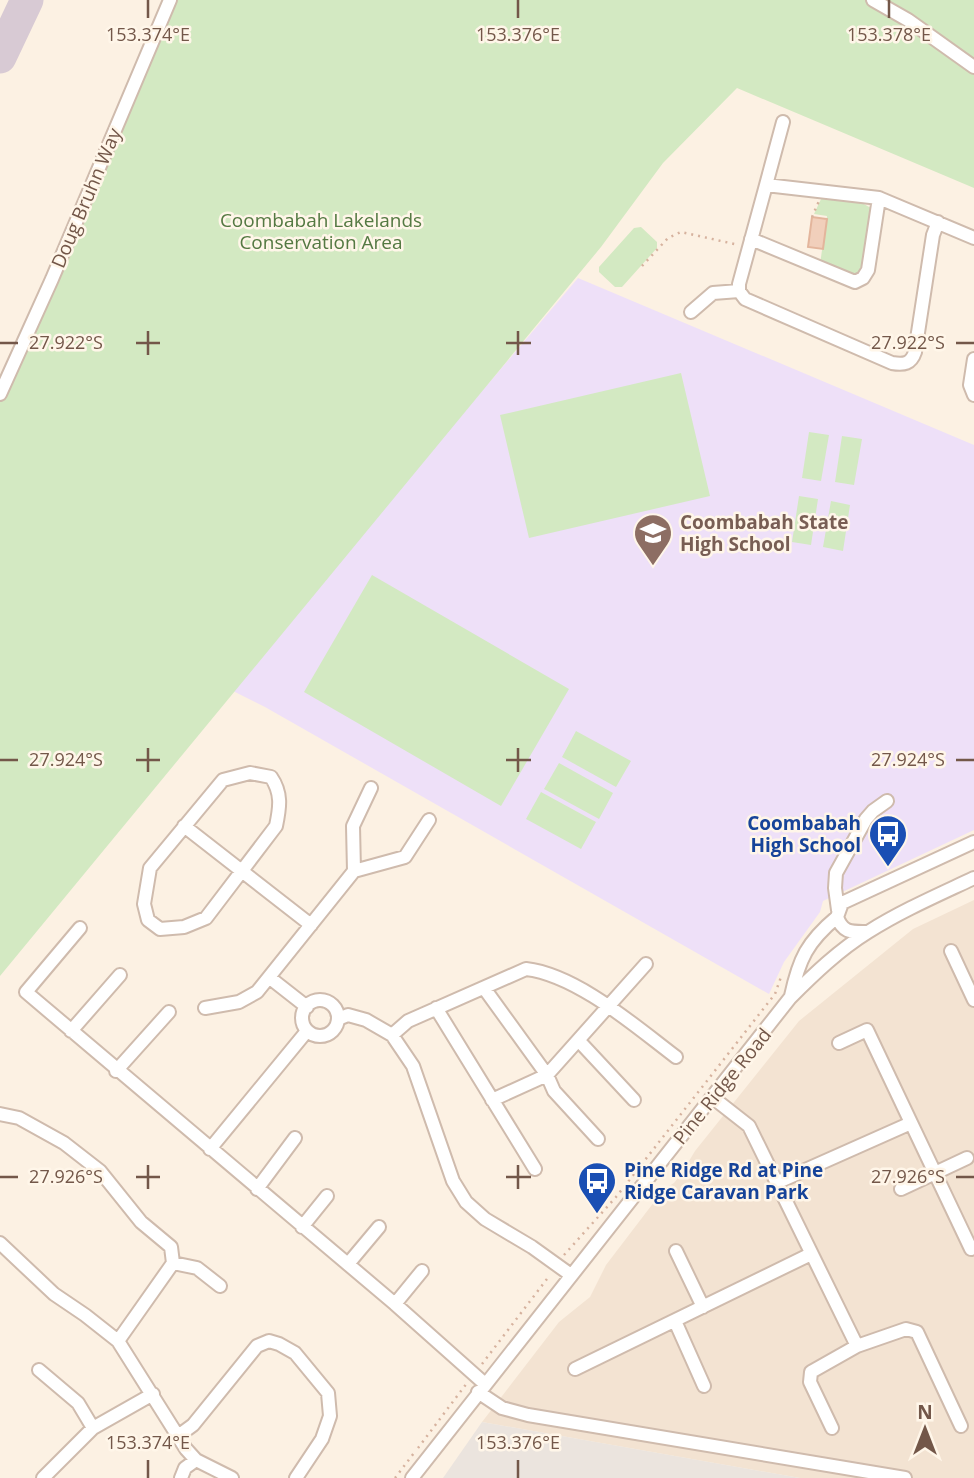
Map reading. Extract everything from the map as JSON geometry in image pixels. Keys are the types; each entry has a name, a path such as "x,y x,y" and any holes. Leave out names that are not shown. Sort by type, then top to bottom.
{"street":[{"name":"Doug Bruhn Way","path":"0,394 52,279 170,0"},
{"path":"873,0 908,20 974,67"},
{"path":"783,121 739,284 739,291 745,299 892,363 904,364 911,360 915,352 933,235 938,222"},
{"path":"765,185 879,198 974,238"},
{"path":"750,243 848,281 860,280 868,270 879,198"},
{"path":"691,312 713,293 739,291"},
{"path":"974,359 970,385 974,395"},
{"path":"250,773 271,777 278,787 279,809 275,826 242,871 206,918 184,927 160,929 148,920 144,904 150,868 223,780 250,773"},
{"path":"354,871 354,826 370,788"},
{"path":"867,932 848,932 843,929 838,913 836,873 866,819 887,801"},
{"path":"205,1009 239,1002 257,992 354,871 405,857 429,820"},
{"path":"184,826 312,925"},
{"path":"790,998 803,954 848,899 974,842"},
{"name":"Pine Ridge Road","path":"412,1478 790,998 811,976 867,932 898,914 974,878"},
{"path":"80,928 26,992 116,1071 395,1304 502,1408 528,1415 905,1478"},
{"path":"951,951 974,1000"},
{"path":"492,1100 547,1075 646,964"},
{"path":"392,1035 408,1021 526,970 544,971 610,1006 676,1057"},
{"path":"71,1031 120,975"},
{"path":"270,978 307,1007"},
{"path":"484,988 547,1075 554,1091 598,1139"},
{"path":"316,1001 330,1003 338,1019 333,1030 328,1034 317,1035 307,1031 302,1019 307,1007 316,1001"},
{"path":"436,1009 535,1169"},
{"path":"116,1071 169,1012"},
{"path":"338,1019 348,1015 366,1020 392,1035 413,1066 453,1181 466,1202 485,1219 532,1247 571,1275"},
{"path":"839,1044 867,1030 971,1249"},
{"path":"210,1149 307,1031"},
{"path":"579,1041 634,1100"},
{"path":"712,1097 749,1126 857,1346"},
{"path":"0,1114 19,1118 64,1143 100,1171 141,1222 171,1247 173,1263 118,1341"},
{"path":"776,1183 911,1123"},
{"path":"257,1189 295,1138"},
{"path":"901,1189 967,1158"},
{"path":"302,1227 327,1196"},
{"path":"348,1265 379,1227"},
{"path":"0,1242 54,1294 118,1341 195,1460 232,1478"},
{"path":"676,1251 703,1307"},
{"path":"575,1369 811,1254"},
{"path":"173,1263 197,1268 220,1286"},
{"path":"395,1304 422,1271"},
{"path":"675,1321 704,1386"},
{"path":"832,1428 810,1382 811,1373 857,1346 906,1329 917,1332 961,1426"},
{"path":"178,1436 194,1425 257,1346 269,1341 279,1344 295,1353 328,1393 330,1416 322,1439 296,1478"},
{"path":"39,1370 78,1403 93,1428"},
{"path":"43,1478 93,1428 153,1394"},
{"path":"181,1478 185,1468 195,1460"}],"path":[{"path":"642,266 668,238 681,232 750,243"},
{"path":"478,1370 546,1279"},
{"path":"395,1478 470,1381"}],"shaded area":[{"name":"Coombabah State High School","path":"578,278 974,445 974,830 823,901 820,912 784,962 769,994 229,689"},
{"path":"974,900 974,1478 800,1478 482,1422 559,1322 590,1297 606,1265 664,1189 674,1183 695,1151 799,1021 913,929"},
{"path":"482,1422 800,1478 443,1478"}],"green space":[{"name":"Coombabah Lakelands Conservation Area","path":"177,0 974,0 974,188 737,88 663,163 601,247 0,976 0,390"},
{"path":"822,197 862,203 871,208 864,269 857,276 820,264 827,216 814,214"},
{"path":"641,227 657,242 657,248 622,287 615,287 599,272 599,267 634,228"},
{"path":"681,373 710,496 529,538 500,415"},
{"path":"809,432 829,435 821,481 802,478"},
{"path":"842,436 862,439 854,485 835,482"},
{"path":"799,496 818,499 811,545 792,542"},
{"path":"831,501 850,505 843,551 823,547"},
{"path":"372,575 569,689 501,806 304,692"},
{"path":"576,731 631,761 616,787 562,757"},
{"path":"559,763 613,793 599,819 544,789"},
{"path":"541,792 596,822 581,849 526,819"}],"building":[{"path":"812,217 827,219 823,249 808,247"}],"taxiway":[{"path":"0,57 27,0"}],"place":[{"name":"Coombabah State High School","path":"653,567"},
{"name":"Coombabah High School","path":"888,868"},
{"name":"Pine Ridge Rd at Pine Ridge Caravan Park","path":"597,1215"}]}
